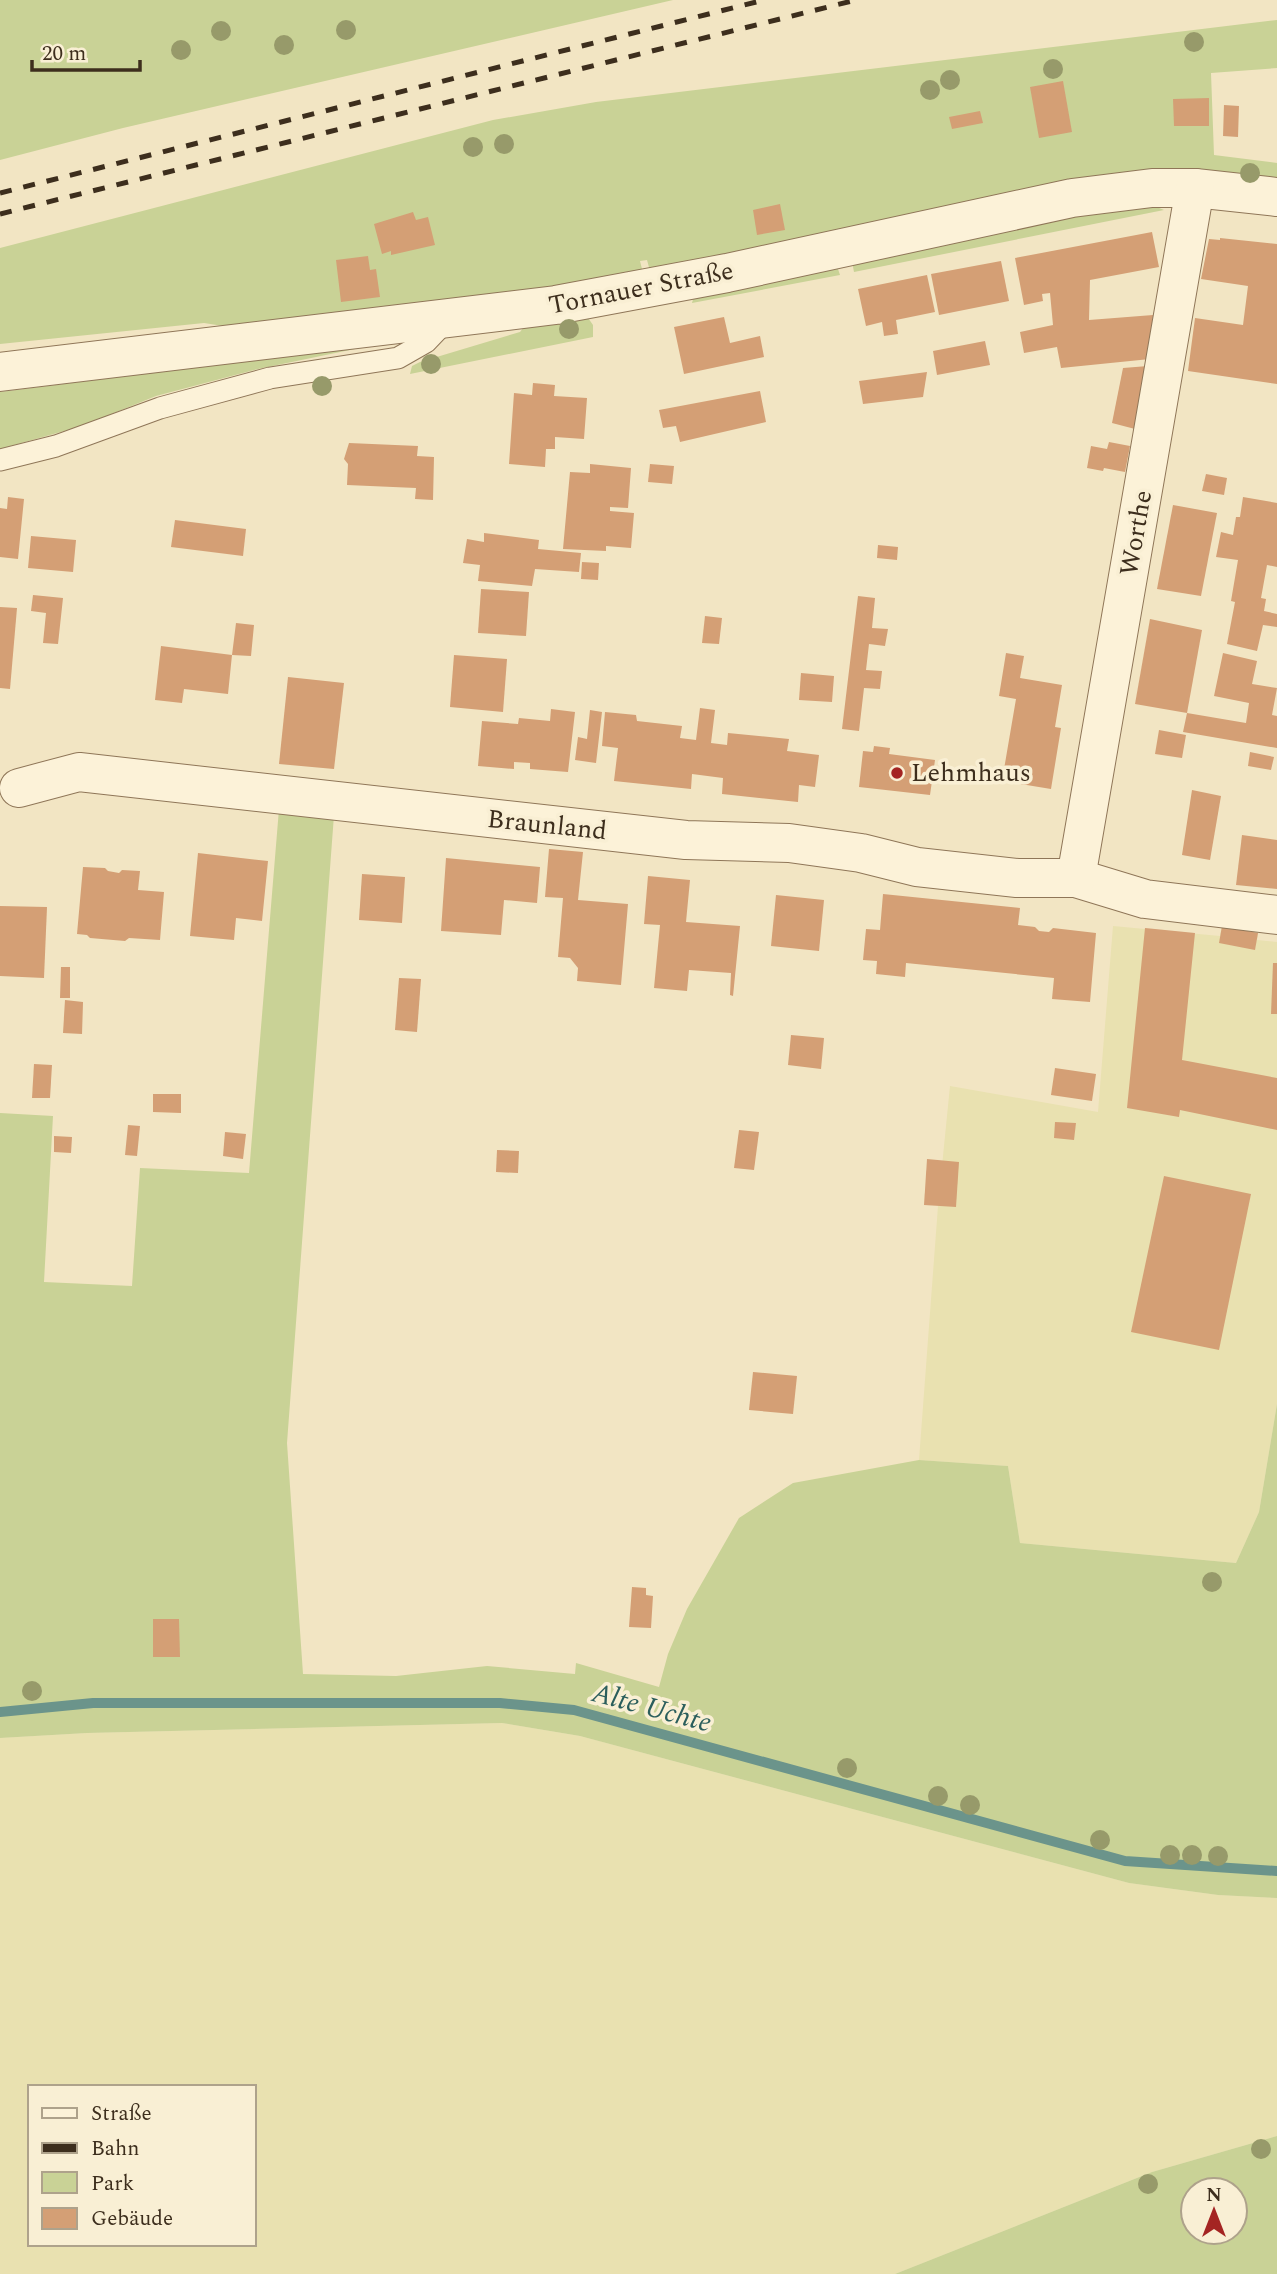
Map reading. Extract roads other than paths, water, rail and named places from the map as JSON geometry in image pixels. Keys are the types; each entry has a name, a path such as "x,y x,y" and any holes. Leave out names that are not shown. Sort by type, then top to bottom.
{"street":[{"name":"Tornauer Straße","path":"0,372 556,305 727,273 1072,198 1152,188 1195,188 1277,197"},
{"name":"Worthe","path":"1076,878 1195,188"},
{"name":"Braunland","path":"19,788 79,772 686,840 789,843 861,853 917,867 1017,878 1076,878 1145,899 1277,915"}],"lane":[{"path":"0,460 56,446 160,408 270,379 398,358 426,342 447,320"}],"waterway":[{"name":"Alte Uchte","path":"0,1712 93,1703 500,1703 574,1710 1125,1861 1277,1871"}],"railway":[{"path":"0,193 764,0"},
{"path":"0,214 856,0"}],"place":[{"name":"Lehmhaus","path":"897,773"}]}
